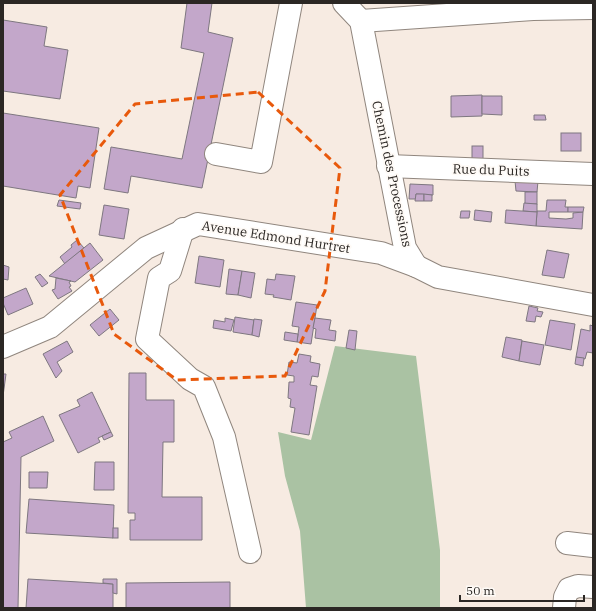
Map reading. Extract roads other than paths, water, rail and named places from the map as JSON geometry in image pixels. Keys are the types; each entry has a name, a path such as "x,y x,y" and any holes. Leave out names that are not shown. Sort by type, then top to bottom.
{"street":[{"path":"216,154 261,162 291,3"},
{"path":"344,3 361,21 533,9 593,8"},
{"name":"Chemin des Processions","path":"361,21 405,248 416,266"},
{"name":"Rue du Puits","path":"388,166 593,174"},
{"name":"Avenue Edmond Hurtret","path":"3,346 50,326 146,248 183,229 198,224 272,234 381,254 416,266"},
{"path":"183,229 170,271 159,278 147,339 190,379 204,387 224,438 250,552"},
{"path":"416,266 438,277 593,305"},
{"path":"567,543 593,546"},
{"path":"564,608 569,589 578,586 593,587"}]}
